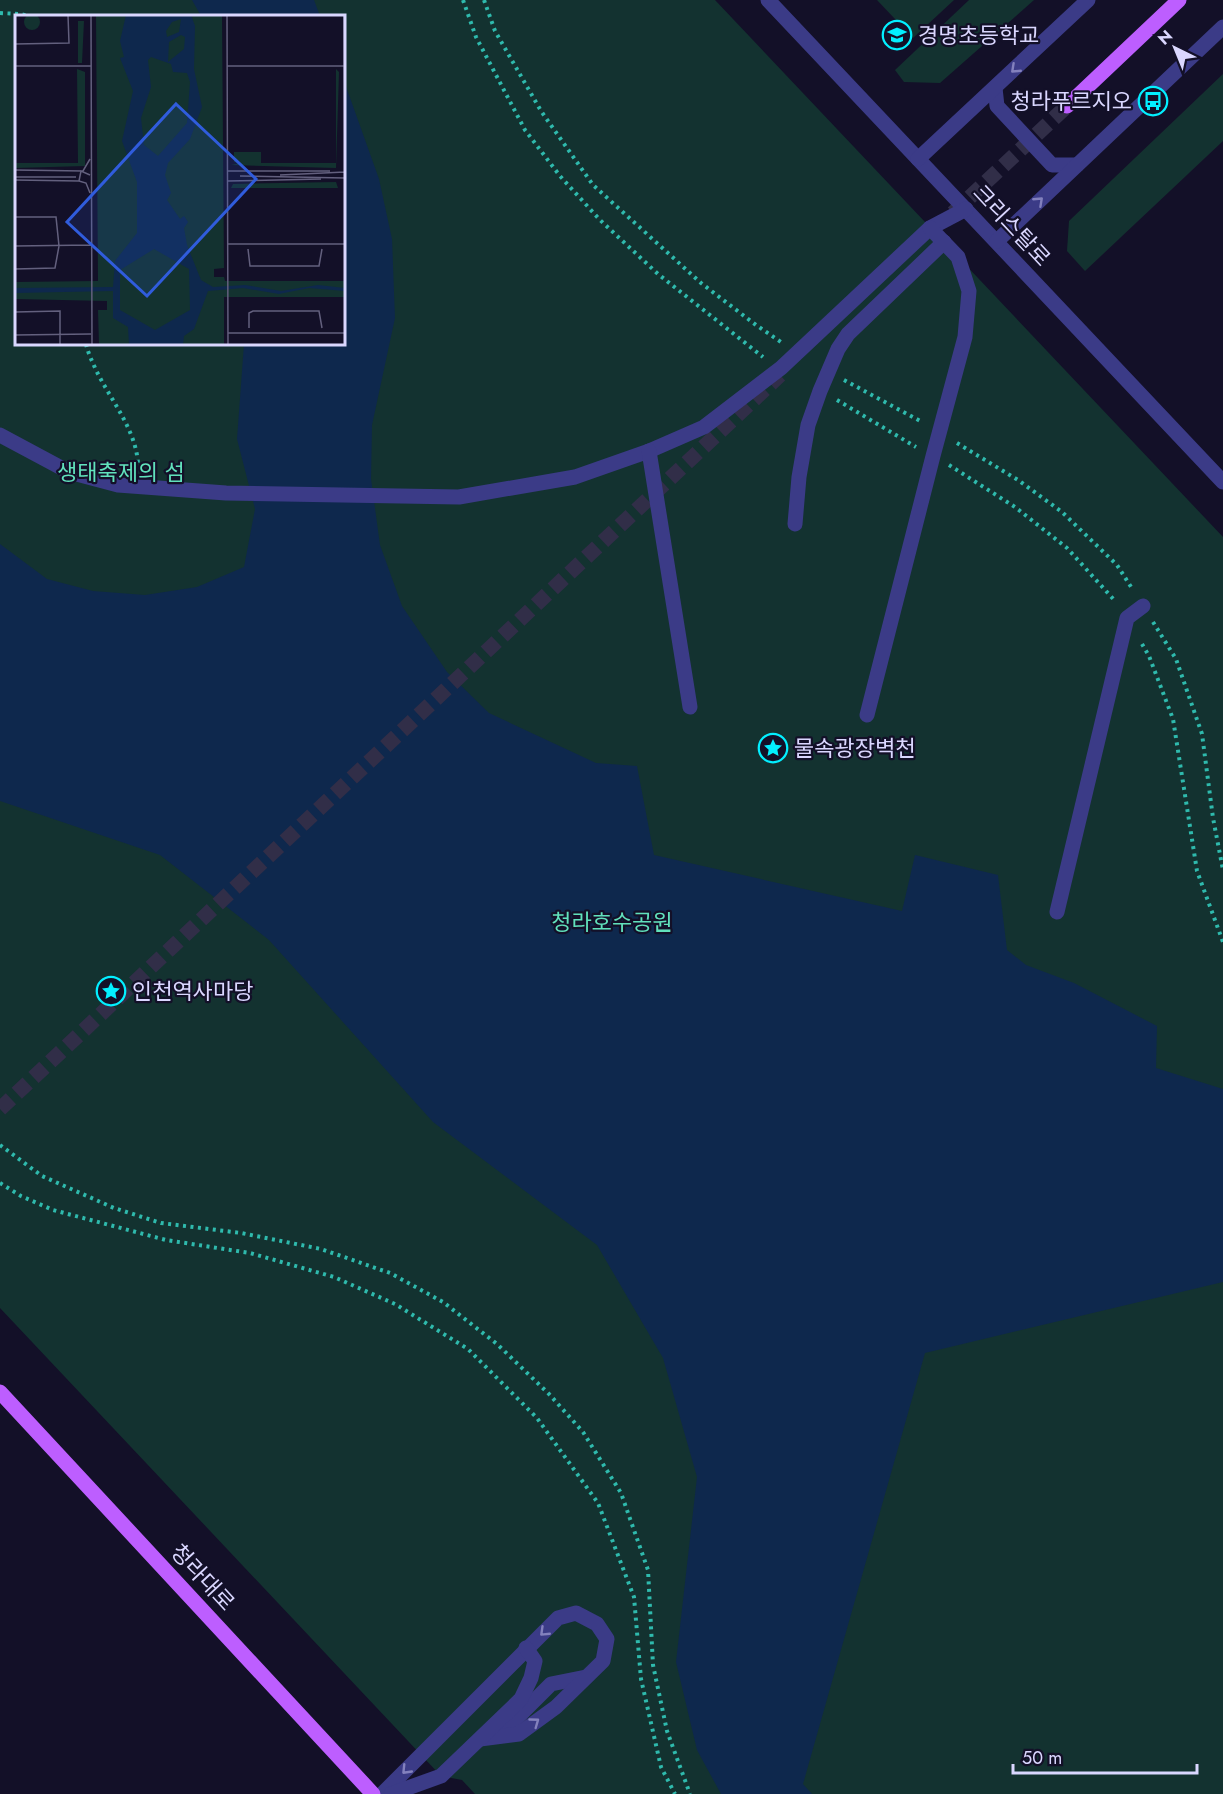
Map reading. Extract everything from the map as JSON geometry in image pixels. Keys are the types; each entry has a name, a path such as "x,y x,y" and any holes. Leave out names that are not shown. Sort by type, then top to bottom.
{"main road":[{"path":"1067,106 1179,0"},
{"name":"청라대로","path":"0,1392 373,1794"}],"street":[{"name":"크리스탈로","path":"768,0 1223,482"},
{"path":"918,159 1088,0"},
{"path":"997,241 1223,27"},
{"path":"995,88 997,106 1052,165 1077,165"},
{"path":"0,435 69,472 118,485 226,493 459,497 575,477 649,451 704,427 781,368 930,228 966,208"},
{"path":"867,715 965,337 969,291 958,257 930,228"},
{"path":"795,524 799,477 808,425 838,349 848,334 944,242"},
{"path":"649,451 690,707"},
{"path":"1057,912 1126,618 1143,606"},
{"path":"382,1794 558,1618 576,1613 597,1624 607,1639 603,1661 556,1707 519,1734 480,1738"},
{"path":"391,1794 441,1776 521,1700 531,1678 535,1661 526,1648"}],"path":[{"path":"463,0 476,37 525,130 560,176 600,220 658,274 760,355 781,368"},
{"path":"484,0 495,31 541,111 594,185 701,283 797,353"},
{"path":"0,13 24,15"},
{"path":"86,345 104,386 130,432 138,460 137,486"},
{"path":"829,371 1018,480 1062,512 1118,565 1176,659 1202,734 1223,870"},
{"path":"820,391 1016,507 1067,548 1114,598 1149,656 1173,719 1197,871 1223,942"},
{"path":"0,1145 42,1176 114,1208 161,1223 241,1233 321,1249 390,1273 443,1302 504,1351 549,1394 583,1432 621,1493 648,1570 653,1665 667,1731 690,1794"},
{"path":"0,1183 21,1196 53,1210 166,1240 250,1253 334,1277 395,1304 468,1349 537,1418 598,1503 634,1598 641,1679 661,1767 675,1794"}],"green space":[{"name":"청라호수공원","path":"0,0 715,0 1223,537 1223,1794 475,1794 462,1780 441,1776 0,1308"},
{"path":"877,0 954,0 913,38"},
{"path":"969,0 1034,0 940,83 904,82 895,70"},
{"path":"1223,74 1223,141 1085,271 1067,251 1069,221"}],"water":[{"path":"192,0 314,0 320,15 200,15"},
{"path":"345,84 379,179 392,239 395,318 372,425 371,479 380,545 402,606 447,672 489,713 596,763 637,766 654,855 902,911 915,855 998,875 1007,950 1026,965 1074,983 1157,1026 1156,1068 1223,1089 1223,1282 925,1353 803,1784 812,1794 721,1794 697,1750 676,1662 697,1477 663,1358 597,1245 433,1122 269,940 160,855 0,801 0,544 47,579 93,591 145,595 197,587 244,567 255,509 237,439 244,345 345,345"}],"tunnel":[{"path":"953,213 1067,106"},
{"path":"0,1109 780,375"}],"place":[{"name":"경명초등학교","path":"897,35"},
{"name":"청라푸르지오","path":"1153,101"},
{"name":"물속광장벽천","path":"773,748"},
{"name":"인천역사마당","path":"111,991"}],"park label":[{"name":"생태축제의 섬","path":"121,472"}]}
